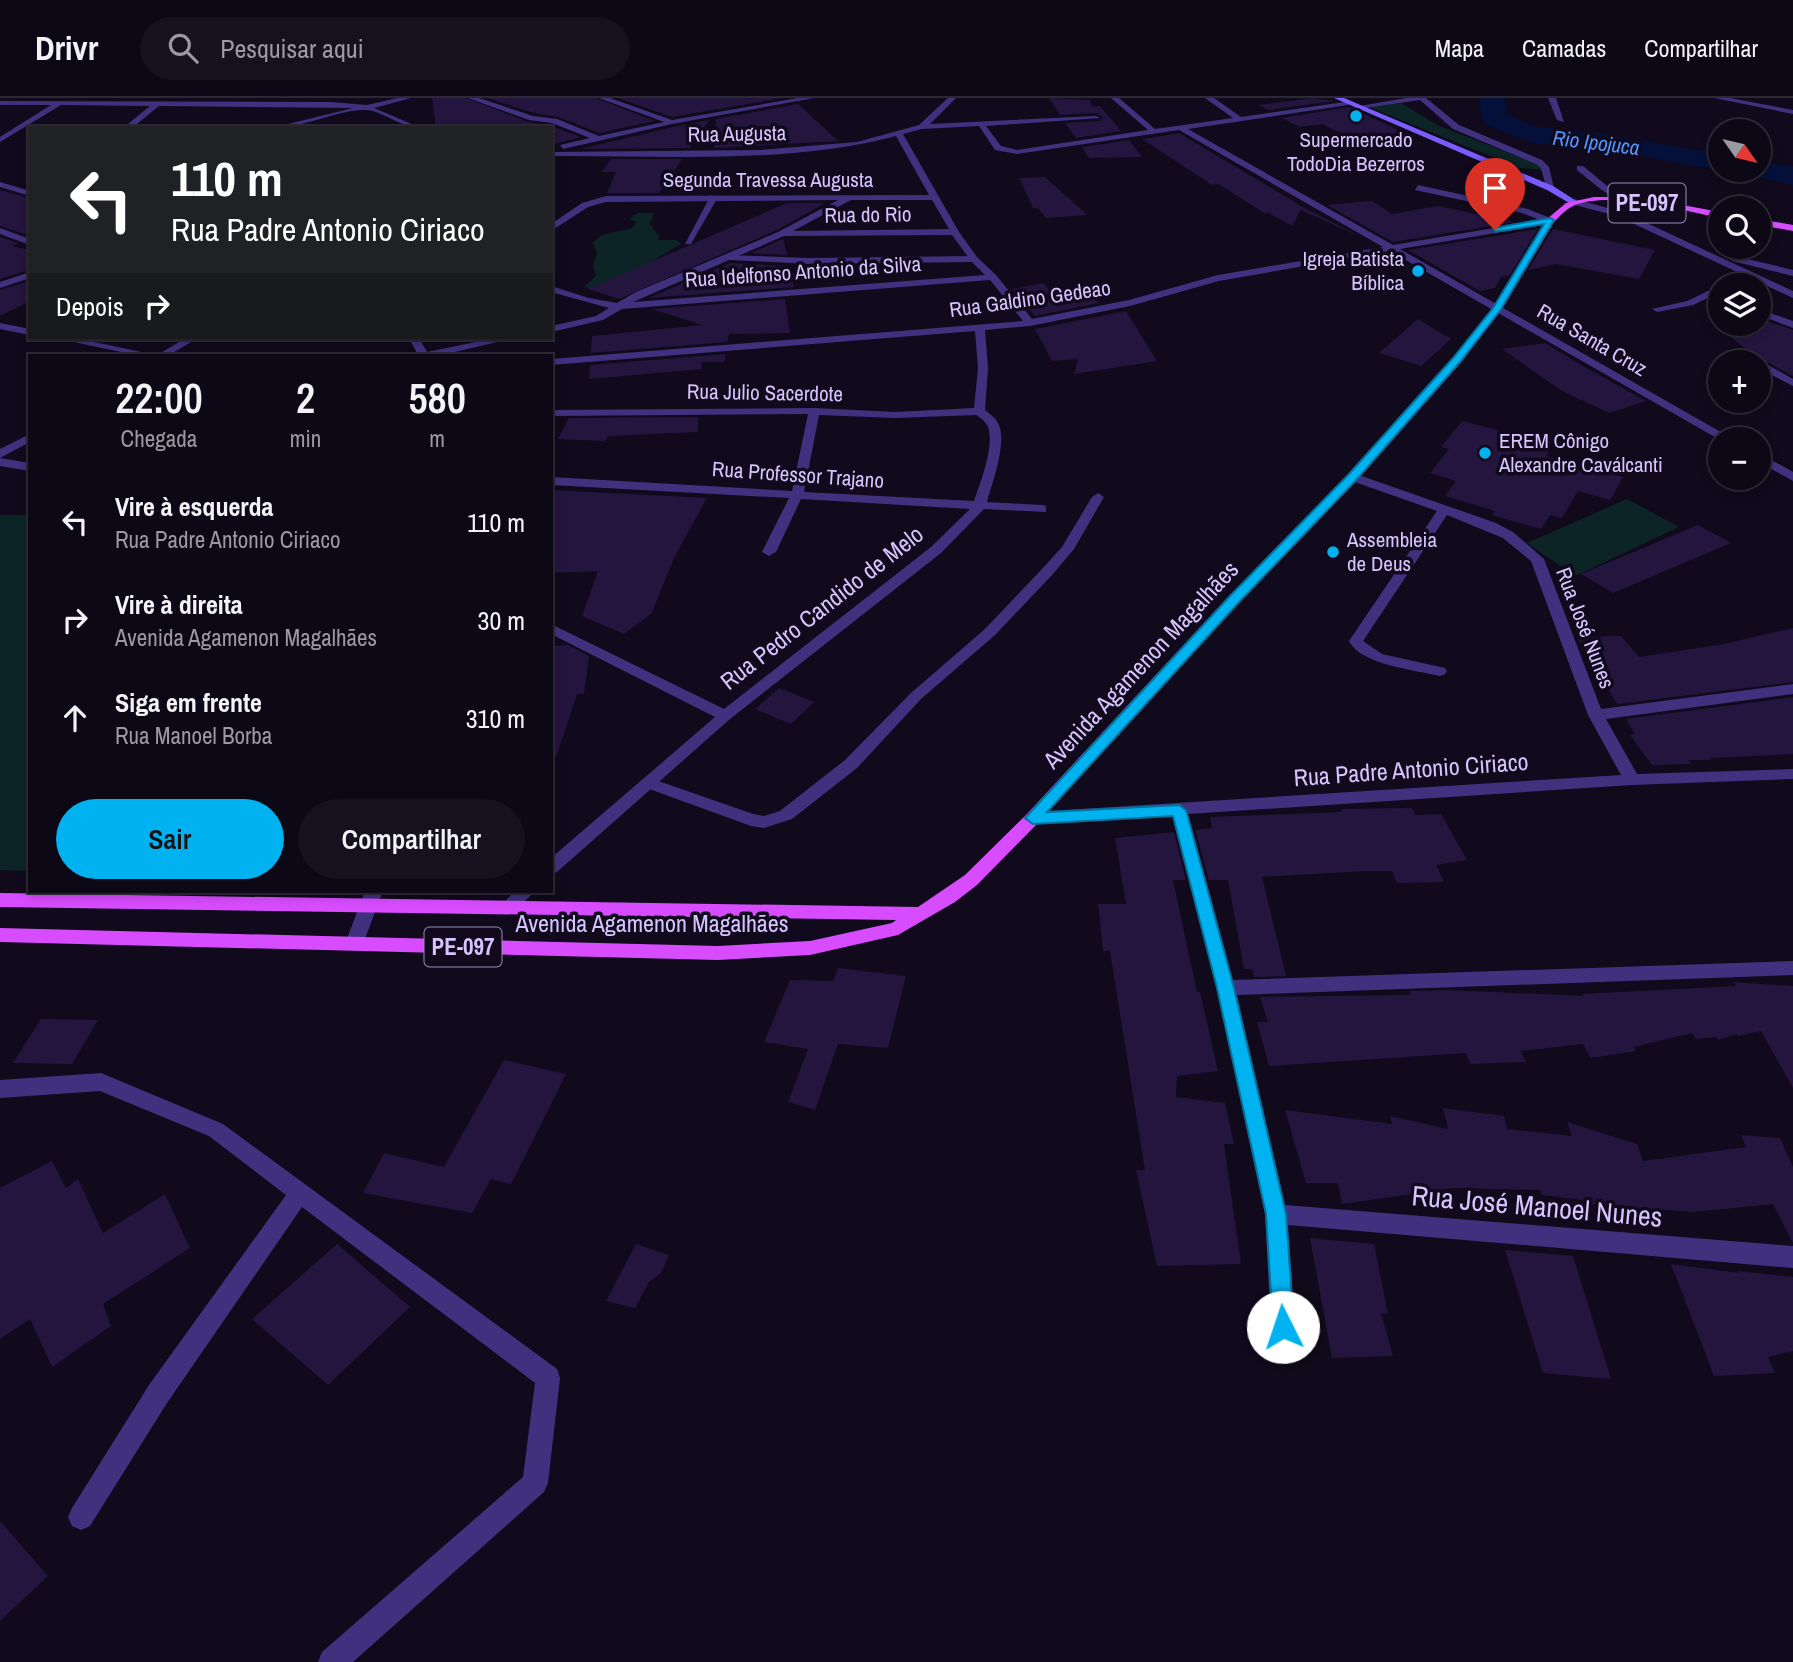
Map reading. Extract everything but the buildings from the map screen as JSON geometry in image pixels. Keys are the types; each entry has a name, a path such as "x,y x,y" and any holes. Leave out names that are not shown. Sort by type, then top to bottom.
{"main road":[{"path":"1338,98 1549,188 1574,202"},
{"name":"PE-097","path":"1497,309 1550,220 1574,202 1630,201 1708,213"},
{"path":"1771,224 1793,228"},
{"name":"Avenida Agamenon Magalhães","path":"0,935 718,953 810,948 898,928 971,880 1033,818 1235,598 1353,477 1457,360 1497,309"},
{"name":"Avenida Agamenon Magalhães","path":"0,900 67,896 370,899 506,909 919,914"}],"street":[{"path":"0,140 67,98"},
{"path":"471,98 532,118 554,121 596,138"},
{"path":"603,98 673,122"},
{"path":"553,151 596,138 673,122 810,98"},
{"path":"922,127 952,98"},
{"path":"1115,98 1155,133"},
{"path":"1209,98 1241,120"},
{"path":"1358,107 1421,98 1456,127 1531,157 1545,167 1549,188"},
{"path":"1552,98 1561,120"},
{"path":"1718,98 1793,112"},
{"path":"1747,98 1779,110"},
{"path":"262,104 273,124 402,99"},
{"path":"0,103 262,104 296,101 366,107 412,126"},
{"path":"980,123 995,145 1003,150 1038,150 1348,103"},
{"path":"130,126 157,104"},
{"name":"Rua Augusta","path":"553,152 815,149 857,144 922,127 1094,120 1108,141"},
{"name":"Rua Santa Cruz","path":"1182,130 1708,428"},
{"path":"898,133 974,260 993,277 1030,323"},
{"path":"1580,167 1608,191 1630,201"},
{"path":"0,184 28,193"},
{"path":"1418,188 1525,211 1550,220"},
{"path":"688,242 714,197"},
{"name":"Segunda Travessa Augusta","path":"553,227 585,205 598,200 937,197"},
{"path":"553,329 589,321 639,294 781,234 850,198"},
{"path":"1574,202 1620,214 1745,273"},
{"name":"Rua Galdino Gedeao","path":"553,362 1030,323 1130,303 1218,278 1550,220"},
{"path":"0,231 28,241"},
{"name":"Rua do Rio","path":"781,234 955,232"},
{"path":"1697,250 1793,273"},
{"name":"Rua do Rio","path":"730,257 810,261 974,260"},
{"path":"0,285 28,276"},
{"name":"Rua Idelfonso Antonio da Silva","path":"613,309 993,277"},
{"path":"1771,285 1793,295"},
{"path":"553,290 613,309"},
{"path":"1657,309 1690,303 1708,294"},
{"path":"1771,317 1793,325"},
{"path":"0,326 28,332"},
{"path":"979,411 983,368 980,328"},
{"path":"71,340 146,354"},
{"path":"164,354 189,340"},
{"path":"431,354 499,340"},
{"path":"1771,371 1793,383"},
{"path":"769,552 798,494 814,411"},
{"name":"Rua Julio Sacerdote","path":"553,413 814,411 895,415 979,411"},
{"name":"Rua Pedro Candido de Melo","path":"553,866 725,716 936,550 979,507 993,459 995,441 992,422 979,411"},
{"path":"0,454 28,438"},
{"path":"0,462 28,467"},
{"path":"1771,464 1793,477"},
{"name":"Rua José Nunes","path":"1353,477 1445,509 1508,536 1537,559 1596,715 1632,780"},
{"name":"Rua Professor Trajano","path":"553,481 1042,509"},
{"path":"647,782 751,820 764,822 786,815 852,764 916,696 990,632 1067,549 1098,498"},
{"path":"1440,671 1377,657 1359,647 1356,641 1445,509"},
{"path":"553,629 725,716"},
{"path":"1596,715 1793,689"},
{"name":"Rua Padre Antonio Ciriaco","path":"1033,818 1632,780 1793,774"},
{"path":"1179,810 1226,988 1276,1214 1283,1327"},
{"path":"506,909 524,893"},
{"path":"354,944 370,899"},
{"path":"1226,988 1793,968"},
{"path":"0,1089 101,1082 216,1130 548,1378 535,1483 332,1662"},
{"path":"81,1517 159,1394 300,1193"},
{"name":"Rua José Manoel Nunes","path":"1276,1214 1793,1257"}],"green space":[{"path":"1401,103 1439,126 1543,166 1546,170 1520,168 1369,107"},
{"path":"638,213 654,213 650,224 659,236 658,240 677,240 681,244 603,291 584,287 596,276 593,267 597,252 592,243 602,235 633,228 636,222 629,219"},
{"path":"1627,499 1679,527 1575,576 1527,543"},
{"path":"0,515 28,515 28,871 0,870"}],"waterway":[{"name":"Rio Ipojuca","path":"1492,98 1495,119 1533,135 1599,141 1708,160"},
{"name":"Rio Ipojuca","path":"1771,171 1793,176"}],"place":[{"name":"Supermercado TodoDia Bezerros","path":"1356,116"},
{"name":"Igreja Batista Bíblica","path":"1418,271"},
{"name":"EREM Cônigo Alexandre Caválcanti","path":"1485,453"},
{"name":"Assembleia de Deus","path":"1333,552"}],"route":[{"path":"1283,1327 1276,1214 1226,988 1179,810 1033,818 1235,598 1353,477 1457,360 1497,309 1550,220 1495,230"}]}
